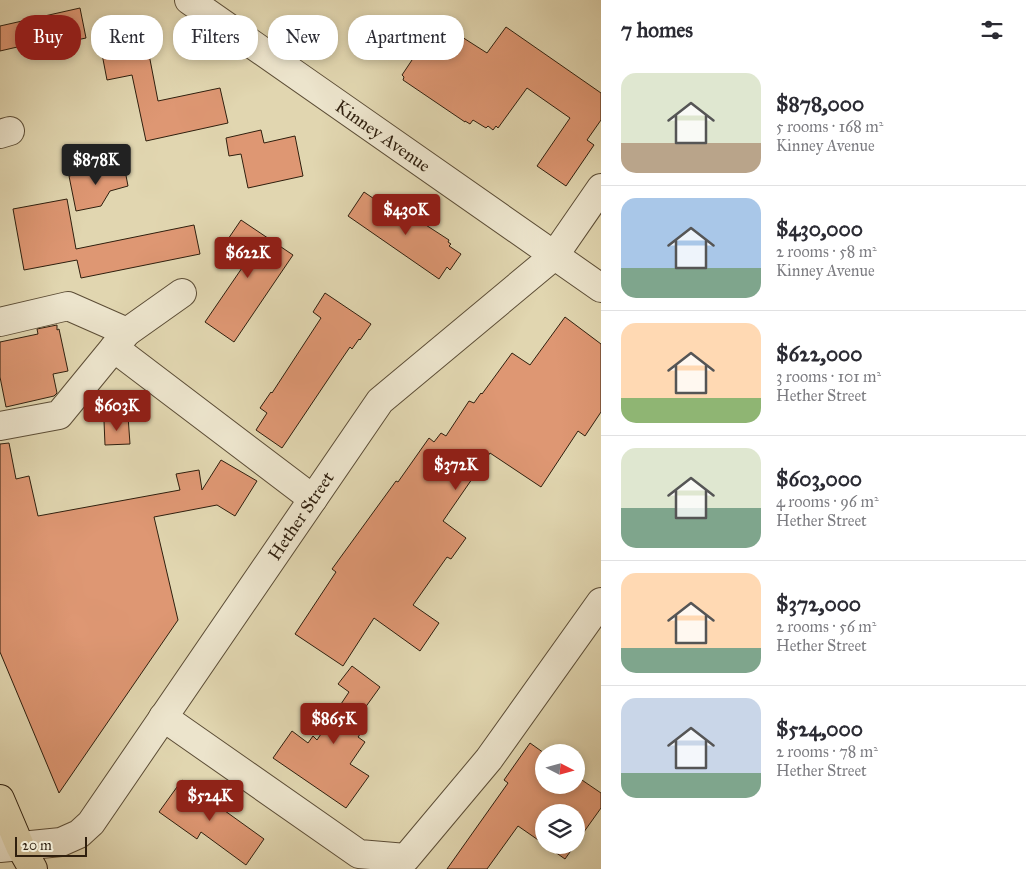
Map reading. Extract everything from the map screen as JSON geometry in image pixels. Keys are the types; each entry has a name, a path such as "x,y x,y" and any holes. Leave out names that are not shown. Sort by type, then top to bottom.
{"main road":[{"path":"0,798 18,854"}],"street":[{"name":"Kinney Avenue","path":"189,0 601,288"},
{"name":"Hether Street","path":"18,854 61,842 79,834 91,823 380,401 554,256 601,188"},
{"path":"0,426 59,415 121,340 182,293"},
{"path":"0,322 68,306 121,340 313,499"},
{"path":"164,717 360,854 406,858 489,759 601,602"}],"building":[{"path":"80,8 86,38 81,39 81,15 49,15"},
{"path":"15,23 15,48 0,51 0,26"},
{"path":"506,27 601,93 601,120 587,140 594,145 566,186 537,166 570,118 527,88 498,128 496,126 493,130 473,120 470,124 465,122 403,80 404,77 402,75 412,60 464,60 464,38 487,53"},
{"path":"103,60 150,60 158,101 220,88 228,123 146,141 132,75 107,80"},
{"path":"261,130 264,143 295,136 303,176 248,188 241,154 229,156 226,138"},
{"path":"124,165 128,186 110,191 101,206 76,211 69,176"},
{"path":"364,192 411,224 415,218 449,240 448,242 451,244 449,246 461,254 450,270 447,267 439,279 348,216"},
{"path":"67,199 76,249 194,225 200,254 81,278 77,260 24,270 13,209"},
{"path":"241,220 293,255 234,342 205,322 242,268 224,245"},
{"path":"325,293 371,324 352,349 350,347 282,448 256,430 267,413 260,408 272,393 321,318 313,312"},
{"path":"565,317 601,344 601,412 585,436 578,431 541,487 490,453 443,521 466,538 451,559 447,557 413,605 439,623 420,651 374,618 343,666 295,634 336,572 332,569 429,438 434,442 441,433 446,436 469,401 474,403 512,353 530,365"},
{"path":"57,325 68,371 53,374 57,393 54,396 6,407 0,377 0,342 38,334 37,329"},
{"path":"128,416 130,444 105,445 104,421"},
{"path":"9,443 16,479 29,476 38,516 180,490 176,474 199,470 202,490 221,460 257,481 235,516 217,505 154,517 178,620 59,793 0,652 0,444"},
{"path":"352,666 380,687 357,719 366,726 358,737 365,742 350,764 369,776 346,808 273,758 292,731 308,743 313,736 317,740 349,692 338,684"},
{"path":"530,743 535,747 535,794 585,794 585,782 601,793 601,808 585,830 585,804 535,804 535,838 518,826 487,869 447,869 508,783 504,780"},
{"path":"182,780 264,839 246,865 201,832 197,839 159,812"},
{"path":"558,854 569,854 565,859"}]}
